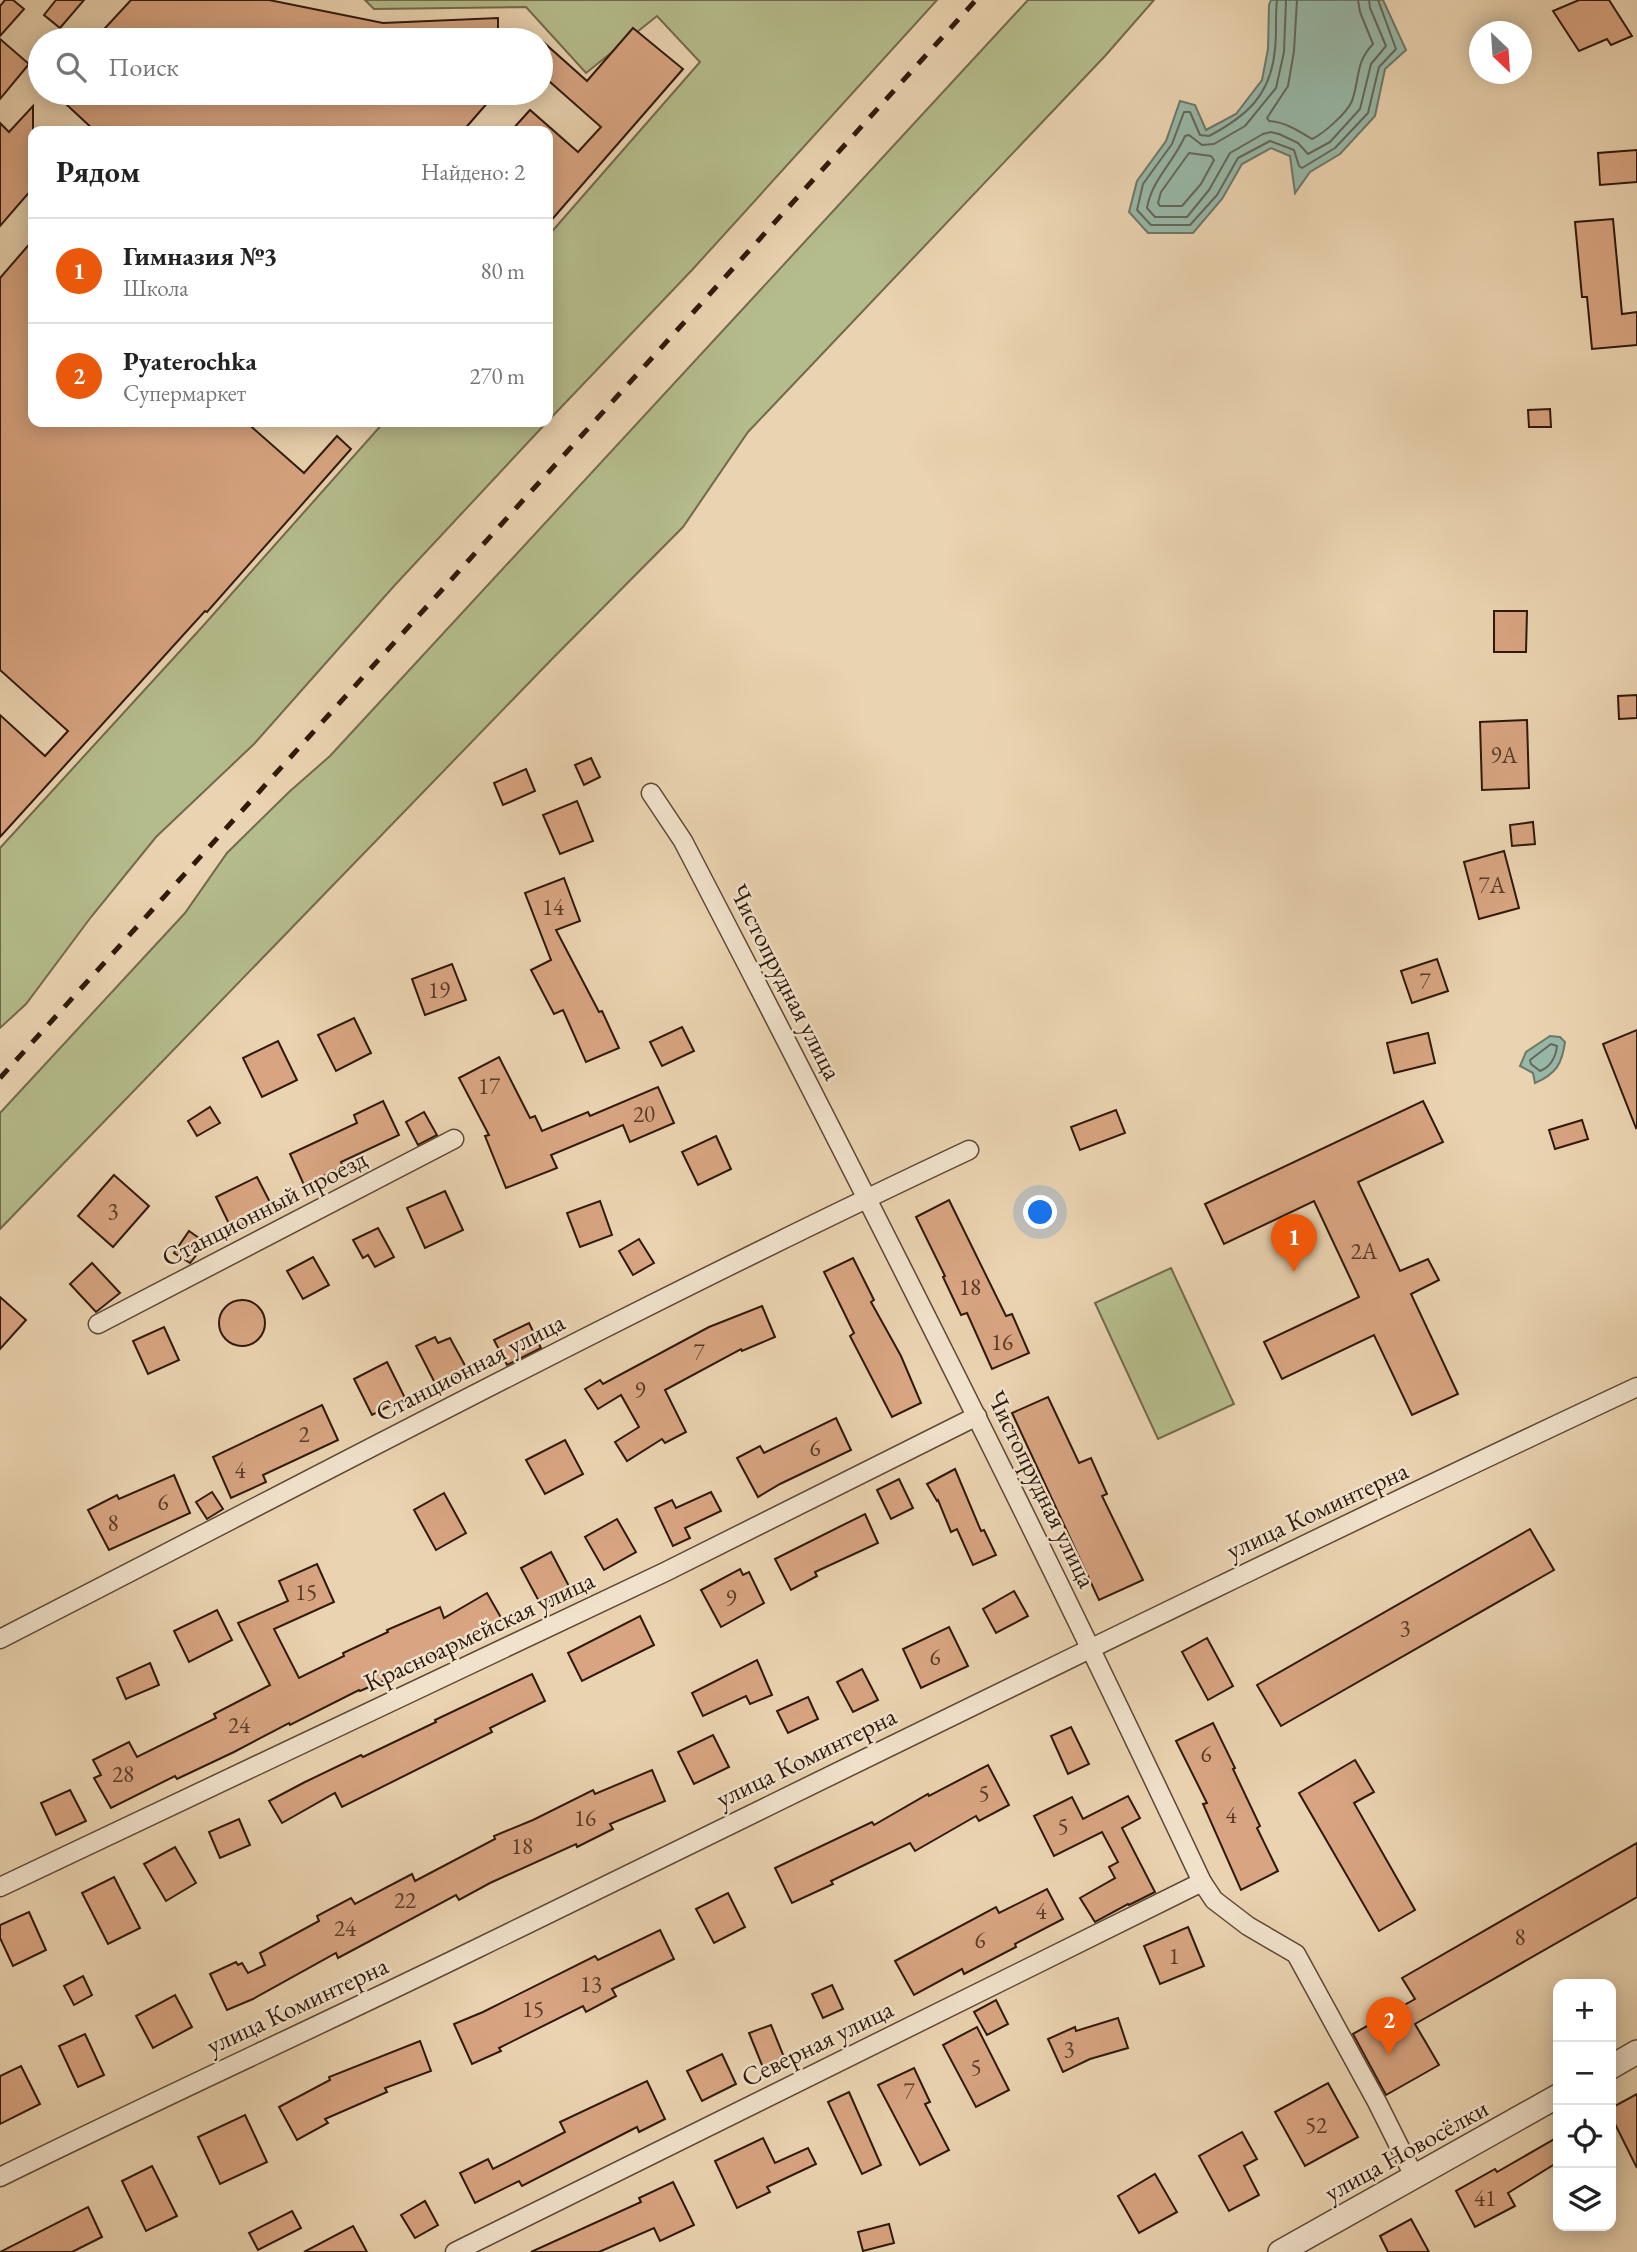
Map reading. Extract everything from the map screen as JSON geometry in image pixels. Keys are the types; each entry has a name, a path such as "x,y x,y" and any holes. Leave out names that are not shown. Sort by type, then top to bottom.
{"street":[{"name":"Чистопрудная улица","path":"651,793 683,841 867,1197 1091,1647 1202,1882 1214,1900 1248,1926 1296,1954 1415,2178"},
{"name":"Станционный проезд","path":"97,1324 454,1139"},
{"name":"Станционная улица","path":"0,1639 555,1353 867,1197 968,1150"},
{"name":"улица Коминтерна","path":"0,2177 474,1950 1091,1647 1637,1387"},
{"name":"Красноармейская улица","path":"0,1887 665,1572 977,1416"},
{"name":"Северная улица","path":"455,2252 1202,1882"},
{"path":"1616,2064 1637,2052"},
{"name":"улица Новосёлки","path":"1280,2252 1553,2099"}],"green space":[{"path":"365,0 937,0 692,270 553,416 553,230 700,62 657,16 586,73 553,37 553,28 545,28 526,7 374,9"},
{"path":"1028,0 1154,0 1105,56 748,432 683,527 0,1229 0,1113 185,913 227,853 330,756"},
{"path":"380,427 542,427 394,586 254,744 156,837 91,917 26,1004 0,1028 0,848 203,626"},
{"path":"1171,1268 1234,1404 1158,1439 1095,1303"}],"water":[{"path":"1271,0 1383,0 1406,50 1385,69 1375,116 1340,154 1310,172 1295,193 1290,156 1271,148 1242,164 1222,199 1193,233 1148,233 1129,212 1137,181 1166,141 1180,101 1195,105 1206,130 1236,114 1262,80 1268,49"},
{"path":"1550,1036 1560,1037 1565,1042 1562,1056 1553,1072 1535,1083 1533,1073 1520,1066 1526,1052"}],"building":[{"path":"5,0 13,0 24,9 0,36 0,6"},
{"path":"56,0 84,0 60,28 44,15"},
{"path":"131,0 269,0 383,23 498,18 498,28 105,28"},
{"path":"1579,0 1609,0 1632,36 1611,45 1607,39 1579,51 1553,11"},
{"path":"633,28 683,69 553,218 553,130 578,152 601,127 553,85 553,51 587,81"},
{"path":"0,39 28,65 0,99"},
{"path":"67,105 486,105 467,126 90,126"},
{"path":"33,106 33,126 28,126 28,194 0,226 0,123 9,132"},
{"path":"530,110 548,126 516,126"},
{"path":"1637,150 1637,182 1600,185 1598,153"},
{"path":"1613,219 1622,314 1637,312 1637,345 1592,349 1587,297 1582,297 1575,222"},
{"path":"28,246 28,427 252,427 304,473 337,436 351,449 207,612 205,611 0,837 0,715 45,756 68,731 0,670 0,278"},
{"path":"1550,409 1551,427 1529,427 1528,410"},
{"path":"1494,611 1527,611 1526,652 1494,652"},
{"path":"1637,695 1637,718 1619,719 1618,696"},
{"path":"1527,720 1529,788 1482,790 1480,722"},
{"path":"591,758 600,777 584,785 575,765"},
{"path":"526,769 535,791 503,805 494,783"},
{"path":"577,801 593,841 560,854 543,815"},
{"path":"1533,822 1535,844 1512,846 1510,825"},
{"path":"1504,851 1519,908 1479,919 1464,862"},
{"path":"564,878 580,921 556,930 599,1012 602,1011 619,1048 586,1062 563,1010 554,1014 531,970 551,960 525,893"},
{"path":"1437,959 1448,991 1412,1003 1401,971"},
{"path":"452,964 466,1000 425,1015 412,979"},
{"path":"354,1018 371,1053 336,1071 318,1035"},
{"path":"682,1027 694,1051 662,1066 650,1042"},
{"path":"1637,1030 1637,1127 1636,1128 1603,1044"},
{"path":"1428,1033 1435,1063 1394,1073 1387,1043"},
{"path":"278,1041 297,1080 262,1097 243,1058"},
{"path":"499,1057 530,1118 535,1116 542,1131 588,1112 590,1116 658,1087 674,1123 630,1142 623,1125 551,1155 557,1168 506,1188 485,1136 489,1135 459,1078"},
{"path":"383,1101 399,1135 341,1162 343,1167 304,1185 290,1154 357,1123 354,1115"},
{"path":"1423,1101 1443,1142 1358,1182 1400,1271 1428,1259 1439,1280 1411,1294 1458,1394 1412,1415 1374,1335 1282,1379 1264,1342 1359,1297 1314,1201 1224,1244 1205,1204"},
{"path":"210,1107 220,1123 197,1136 188,1121"},
{"path":"1116,1110 1125,1133 1080,1150 1071,1127"},
{"path":"424,1112 437,1135 418,1145 406,1122"},
{"path":"1582,1120 1588,1139 1555,1149 1549,1130"},
{"path":"716,1136 731,1169 698,1185 682,1152"},
{"path":"114,1175 149,1206 113,1247 78,1216"},
{"path":"257,1177 274,1210 232,1230 216,1197"},
{"path":"445,1191 463,1230 425,1248 407,1208"},
{"path":"949,1200 1006,1316 1012,1314 1029,1353 992,1369 967,1313 961,1315 916,1217"},
{"path":"600,1201 612,1235 580,1247 567,1213"},
{"path":"378,1228 394,1257 375,1267 368,1255 363,1258 353,1240"},
{"path":"189,1231 206,1243 190,1263 174,1253"},
{"path":"639,1239 654,1263 633,1275 619,1251"},
{"path":"313,1257 329,1285 303,1299 287,1271"},
{"path":"853,1258 874,1300 871,1302 901,1356 921,1403 892,1417 850,1336 854,1333 824,1272"},
{"path":"92,1263 120,1293 96,1312 70,1284"},
{"path":"0,1297 26,1320 0,1349"},
{"path":"242,1300 258,1307 265,1323 258,1339 242,1346 226,1339 219,1323 226,1307"},
{"path":"762,1306 775,1337 742,1351 741,1349 665,1390 686,1432 665,1443 662,1439 627,1461 615,1442 639,1427 621,1395 598,1409 585,1389 600,1380 603,1384 709,1327"},
{"path":"529,1323 541,1348 507,1365 494,1340"},
{"path":"164,1327 179,1360 148,1374 133,1341"},
{"path":"435,1337 438,1343 450,1338 468,1371 437,1387 416,1346"},
{"path":"387,1362 405,1398 372,1415 354,1379"},
{"path":"1048,1397 1079,1463 1091,1458 1107,1494 1102,1496 1143,1580 1099,1600 1012,1413"},
{"path":"322,1405 338,1440 263,1475 266,1482 231,1498 213,1457"},
{"path":"836,1418 851,1450 758,1497 737,1458 760,1446 764,1453"},
{"path":"565,1440 583,1474 545,1494 526,1460"},
{"path":"955,1469 981,1531 984,1530 996,1555 973,1565 957,1529 951,1532 938,1500 927,1484"},
{"path":"174,1475 190,1513 109,1550 88,1510 117,1495 119,1499"},
{"path":"899,1479 913,1508 891,1519 877,1490"},
{"path":"212,1492 223,1509 207,1519 196,1502"},
{"path":"711,1492 721,1511 685,1528 690,1538 673,1546 655,1508 672,1500 676,1508"},
{"path":"444,1493 466,1533 436,1550 414,1510"},
{"path":"865,1514 878,1543 815,1572 817,1576 791,1590 775,1559"},
{"path":"617,1519 636,1552 604,1570 585,1537"},
{"path":"1530,1529 1554,1570 1281,1726 1257,1685"},
{"path":"551,1552 571,1590 541,1605 521,1568"},
{"path":"317,1564 334,1602 274,1629 299,1678 388,1632 387,1630 440,1607 444,1618 487,1593 503,1621 470,1639 386,1675 388,1679 359,1690 234,1752 177,1779 175,1776 111,1808 94,1778 101,1775 93,1760 129,1742 137,1757 216,1718 214,1714 270,1685 238,1623 288,1601 279,1581"},
{"path":"740,1569 743,1575 749,1572 764,1603 721,1627 701,1590"},
{"path":"1014,1591 1028,1616 996,1633 983,1609"},
{"path":"217,1610 232,1640 189,1662 174,1631"},
{"path":"640,1616 654,1645 582,1681 568,1653"},
{"path":"949,1627 968,1666 921,1688 903,1649"},
{"path":"1207,1638 1233,1686 1208,1700 1182,1652"},
{"path":"757,1660 772,1695 750,1704 746,1696 703,1716 692,1693"},
{"path":"150,1663 159,1685 126,1699 117,1678"},
{"path":"862,1669 878,1700 853,1712 837,1682"},
{"path":"532,1674 545,1701 490,1728 492,1732 342,1807 335,1793 282,1823 269,1801 361,1755 363,1757 436,1722 435,1720"},
{"path":"808,1697 818,1719 788,1733 777,1711"},
{"path":"1213,1723 1278,1871 1241,1890 1203,1804 1207,1803 1176,1741"},
{"path":"1071,1727 1089,1764 1068,1774 1051,1736"},
{"path":"713,1735 729,1767 694,1784 678,1752"},
{"path":"1355,1760 1374,1792 1354,1803 1415,1910 1379,1931 1299,1793"},
{"path":"988,1765 1009,1805 979,1821 976,1816 915,1851 910,1843 792,1903 775,1868 872,1822 874,1825 928,1794 929,1796"},
{"path":"652,1770 665,1801 610,1824 613,1829 577,1847 576,1844 459,1900 456,1895 338,1958 336,1953 253,1999 227,2010 210,1974 236,1962 238,1965 242,1963 248,1973 265,1965 260,1953 319,1921 317,1916 351,1898 355,1904 412,1874 415,1881 495,1839 494,1836 593,1790 595,1794"},
{"path":"70,1790 86,1821 56,1835 41,1803"},
{"path":"1128,1796 1140,1818 1122,1828 1155,1892 1095,1922 1080,1898 1115,1878 1109,1867 1118,1862 1102,1832 1054,1856 1034,1816 1072,1797 1083,1819"},
{"path":"239,1819 250,1845 220,1858 209,1832"},
{"path":"1637,1843 1637,1897 1415,2024 1439,2065 1386,2095 1353,2034 1415,1999 1402,1978"},
{"path":"175,1847 196,1883 166,1901 144,1864"},
{"path":"114,1877 140,1928 108,1944 82,1893"},
{"path":"1047,1889 1063,1919 964,1974 962,1969 914,1995 895,1961 996,1907 999,1913"},
{"path":"728,1893 745,1927 714,1943 696,1909"},
{"path":"29,1912 46,1950 13,1966 0,1938 0,1925"},
{"path":"1188,1927 1204,1966 1160,1984 1144,1946"},
{"path":"660,1930 674,1959 612,1989 616,1996 586,2012 583,2006 472,2064 454,2024 595,1956 598,1960"},
{"path":"83,1976 92,1995 74,2005 64,1986"},
{"path":"832,1985 843,2009 823,2018 812,1994"},
{"path":"175,1995 192,2027 153,2048 136,2016"},
{"path":"996,2000 1008,2024 987,2035 974,2012"},
{"path":"1118,2018 1128,2048 1090,2059 1063,2072 1048,2039 1075,2027 1076,2031"},
{"path":"771,2025 786,2062 764,2070 749,2033"},
{"path":"977,2027 1009,2090 976,2107 943,2045"},
{"path":"85,2034 104,2075 78,2087 59,2046"},
{"path":"420,2041 431,2071 385,2088 387,2092 325,2119 328,2123 297,2140 279,2107 330,2080 329,2077"},
{"path":"722,2054 736,2084 702,2101 687,2071"},
{"path":"21,2066 40,2104 0,2124 0,2076"},
{"path":"914,2068 930,2102 925,2104 949,2150 920,2165 878,2085"},
{"path":"647,2081 665,2119 639,2132 637,2127 522,2186 519,2181 475,2203 460,2173 488,2159 493,2169 565,2132 560,2122"},
{"path":"1328,2083 1358,2137 1305,2166 1275,2112"},
{"path":"849,2092 881,2165 862,2174 828,2102"},
{"path":"1637,2094 1637,2168 1616,2126 1616,2105"},
{"path":"245,2115 267,2162 220,2184 198,2137"},
{"path":"1242,2132 1257,2159 1244,2166 1259,2195 1229,2211 1199,2156"},
{"path":"763,2138 775,2163 808,2148 816,2164 767,2187 770,2192 737,2208 715,2161"},
{"path":"1553,2140 1553,2165 1508,2193 1515,2206 1475,2227 1456,2191 1495,2169 1497,2172"},
{"path":"152,2166 177,2216 146,2231 122,2181"},
{"path":"1155,2174 1177,2212 1139,2233 1118,2196"},
{"path":"673,2182 694,2225 660,2241 654,2228 599,2252 531,2252 641,2202 639,2198"},
{"path":"425,2201 438,2225 415,2238 401,2215"},
{"path":"88,2207 102,2237 72,2252 0,2252"},
{"path":"292,2211 301,2228 258,2250 249,2233"},
{"path":"1411,2219 1429,2252 1388,2252 1380,2236"},
{"path":"889,2224 894,2243 863,2251 858,2232"},
{"path":"353,2226 367,2252 304,2252"}],"railway":[{"path":"0,1078 976,0"}],"place":[{"name":"Гимназия №3","path":"1294,1272"},
{"name":"Pyaterochka","path":"1389,2055"}]}
